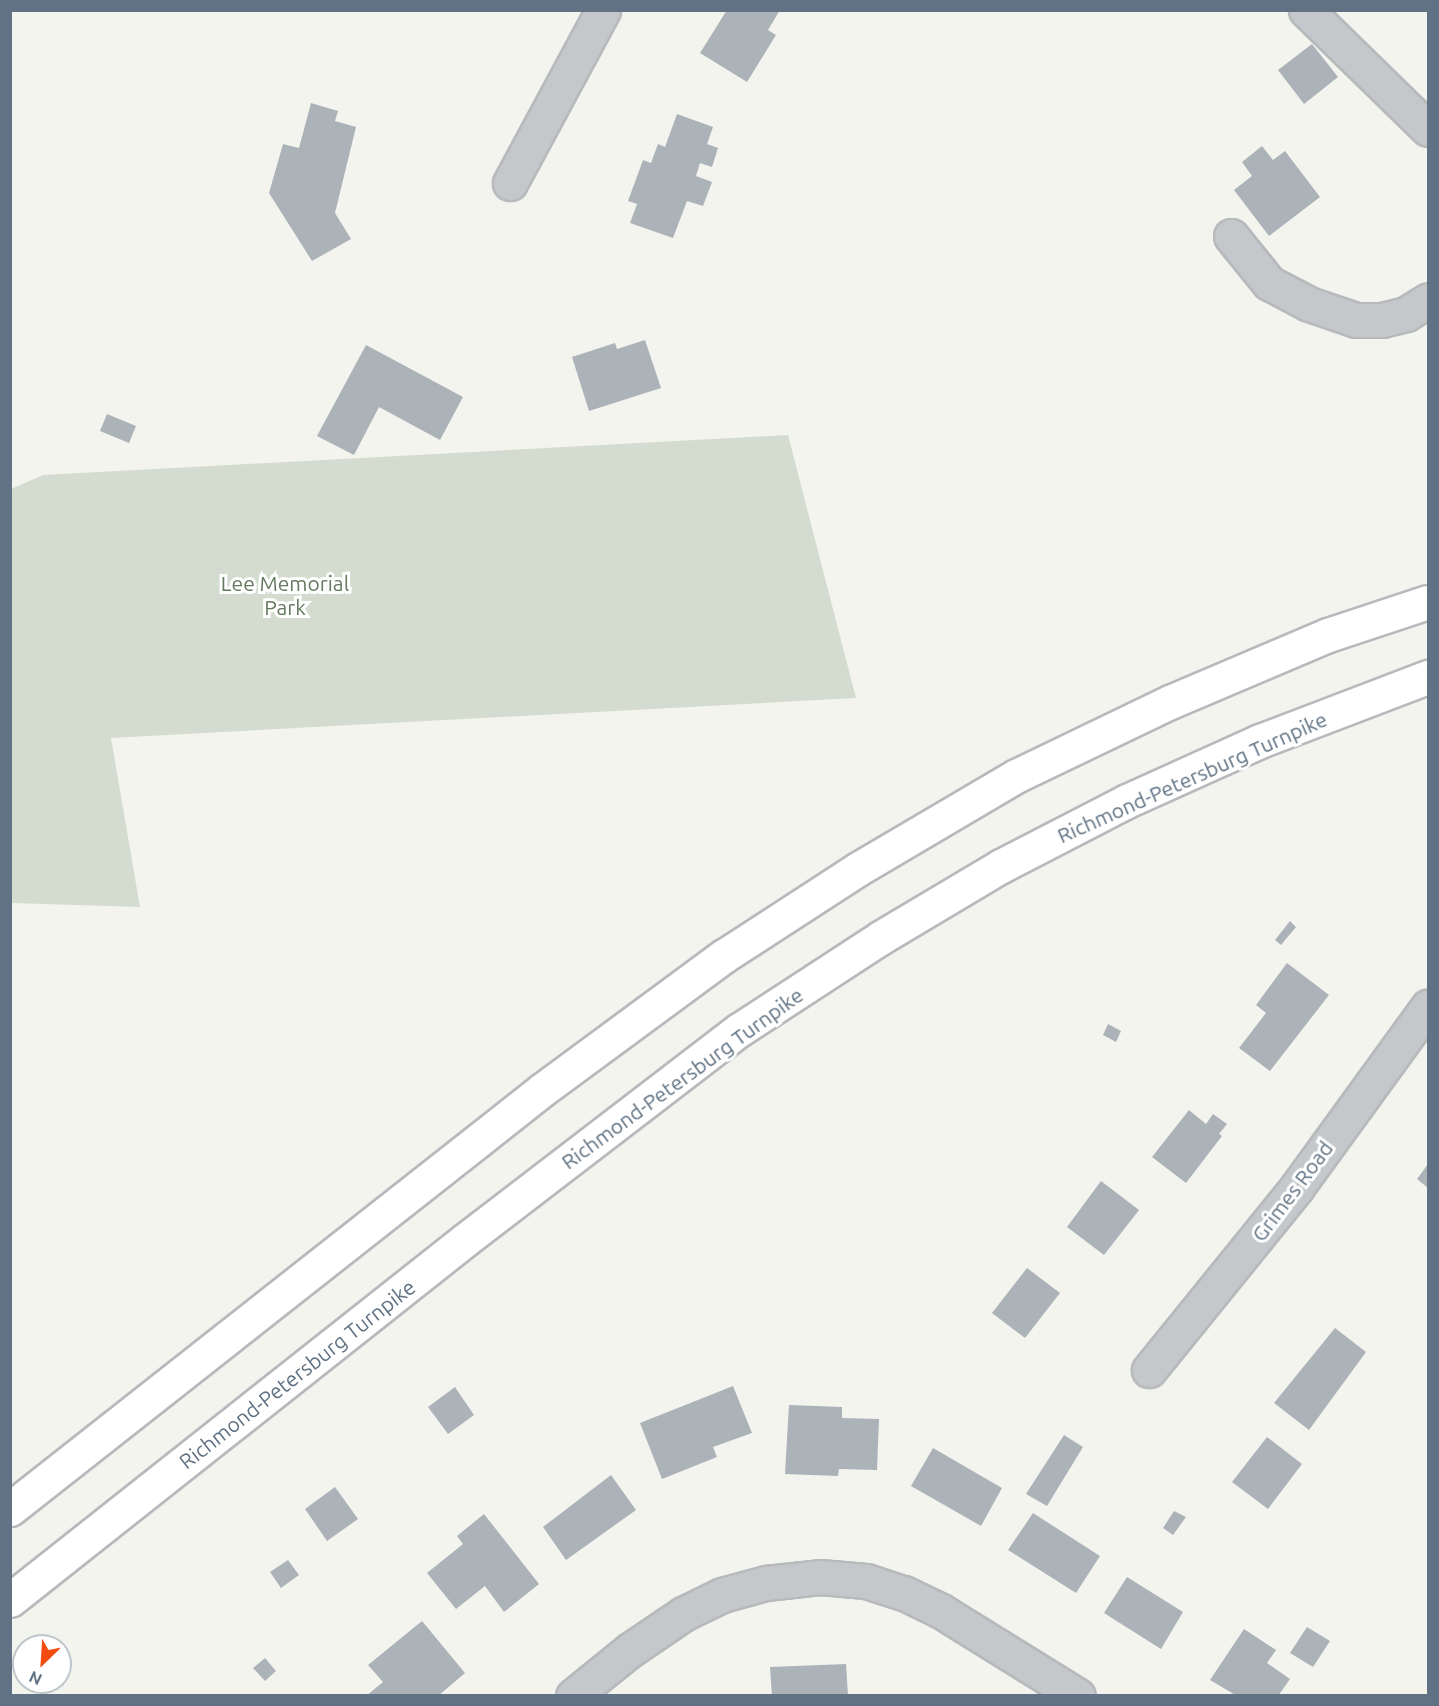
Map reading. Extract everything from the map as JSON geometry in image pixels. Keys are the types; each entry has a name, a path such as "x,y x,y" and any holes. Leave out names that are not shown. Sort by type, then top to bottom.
{"highway":[{"path":"10,1509 542,1090 724,956 858,869 1016,776 1170,702 1328,635 1428,602"},
{"name":"Richmond-Petersburg Turnpike","path":"10,1600 456,1248 739,1030 880,938 1001,866 1127,801 1260,741 1428,677"}],"street":[{"path":"510,183 603,10"},
{"path":"1306,10 1428,129"},
{"path":"1231,236 1269,284 1309,304 1356,320 1382,320 1406,314 1428,300"},
{"name":"Grimes Road","path":"1149,1370 1297,1186 1428,1007"},
{"path":"573,1695 630,1650 683,1614 722,1595 766,1583 820,1577 866,1581 904,1593 941,1611 1078,1695"}],"green space":[{"name":"Lee Memorial Park","path":"788,435 856,698 111,738 140,907 11,903 11,489 43,475"}],"building":[{"path":"727,10 780,10 768,30 776,35 747,82 700,53"},
{"path":"1312,44 1338,77 1304,104 1278,70"},
{"path":"311,103 338,111 335,121 356,127 335,213 351,239 312,261 269,193 283,144 299,148"},
{"path":"677,114 713,127 707,144 718,148 712,167 700,163 696,176 712,182 703,206 687,201 673,238 630,223 637,204 628,201 643,160 651,163 658,144 665,147"},
{"path":"1262,146 1273,160 1285,151 1320,197 1269,236 1234,190 1252,176 1242,162"},
{"path":"645,340 661,388 589,411 572,357 615,343 617,349"},
{"path":"366,345 463,397 440,440 379,407 354,455 317,436"},
{"path":"107,414 136,426 129,443 100,431"},
{"path":"1290,921 1296,927 1281,945 1275,940"},
{"path":"1287,963 1329,995 1270,1071 1239,1048 1266,1013 1256,1005"},
{"path":"1108,1024 1121,1031 1116,1042 1103,1035"},
{"path":"1189,1110 1206,1124 1213,1114 1227,1124 1219,1134 1222,1136 1186,1183 1152,1157"},
{"path":"1428,1164 1428,1188 1417,1179"},
{"path":"1101,1181 1139,1210 1104,1255 1067,1227"},
{"path":"1027,1268 1060,1293 1025,1338 992,1313"},
{"path":"1335,1328 1366,1352 1309,1430 1274,1403"},
{"path":"733,1386 752,1433 713,1447 717,1457 662,1479 640,1423"},
{"path":"455,1387 474,1415 448,1434 428,1407"},
{"path":"789,1405 842,1407 842,1418 879,1419 877,1470 839,1469 838,1476 785,1474"},
{"path":"1064,1435 1083,1447 1047,1506 1026,1494"},
{"path":"1267,1437 1302,1464 1268,1509 1232,1482"},
{"path":"933,1448 1002,1488 981,1526 911,1486"},
{"path":"611,1475 636,1510 566,1560 543,1527"},
{"path":"335,1487 358,1519 327,1541 305,1509"},
{"path":"1174,1511 1186,1517 1173,1535 1163,1528"},
{"path":"1033,1513 1100,1556 1076,1593 1008,1550"},
{"path":"484,1514 539,1584 504,1612 485,1586 456,1609 427,1573 463,1544 457,1536"},
{"path":"288,1560 299,1575 281,1588 270,1572"},
{"path":"1127,1577 1183,1612 1161,1649 1104,1613"},
{"path":"422,1621 465,1673 438,1696 366,1696 383,1682 368,1665"},
{"path":"1307,1627 1330,1641 1313,1667 1290,1653"},
{"path":"1244,1629 1276,1650 1267,1663 1290,1679 1278,1696 1237,1696 1210,1680"},
{"path":"265,1658 276,1671 265,1681 253,1668"},
{"path":"846,1664 848,1696 772,1696 770,1667"}]}
